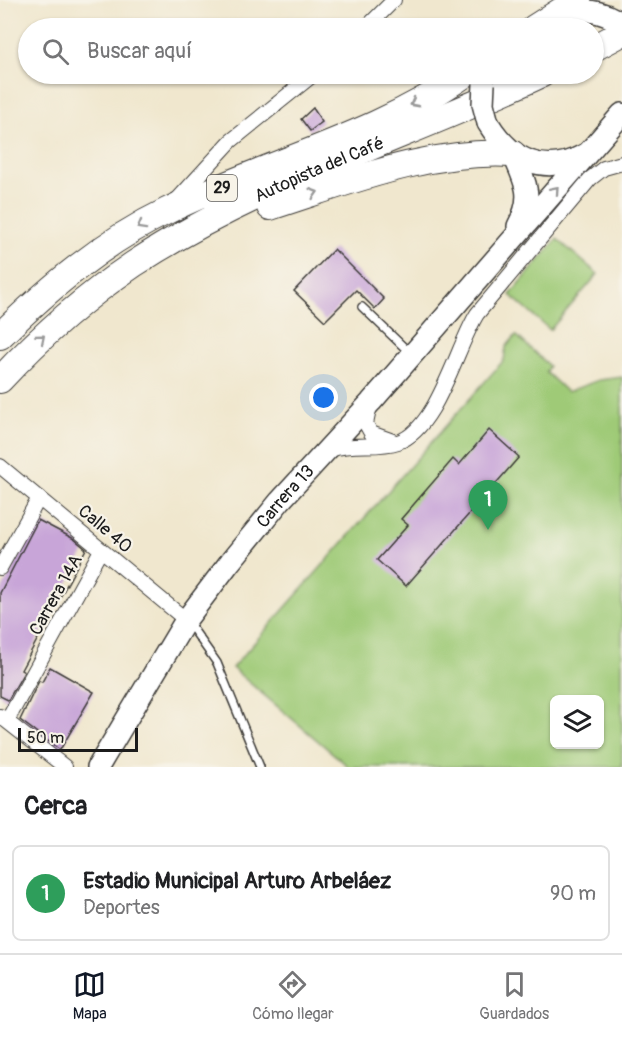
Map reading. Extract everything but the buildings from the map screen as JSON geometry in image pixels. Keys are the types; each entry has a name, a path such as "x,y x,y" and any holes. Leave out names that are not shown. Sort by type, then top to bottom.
{"highway":[{"path":"555,18 587,6"},
{"path":"604,43 622,33"},
{"name":"Autopista del Café","path":"0,336 72,270 108,244 167,211 464,84"},
{"name":"Autopista del Café","path":"0,380 32,345 134,264 198,228 339,160 518,84"},
{"path":"198,228 423,162 468,153 513,154"}],"main road":[{"path":"587,6 611,16 622,24"},
{"path":"481,84 488,123 498,140 513,154 528,161 553,164 576,160 587,154"},
{"name":"Carrera 13","path":"98,767 186,620 280,501 413,355 622,114"},
{"name":"Carrera 13","path":"504,251 526,211 528,196 513,154"}],"street":[{"path":"376,18 394,0"},
{"path":"167,211 231,141 302,84"},
{"path":"327,451 355,444 383,445 398,442 412,435 434,407 465,333 477,314 590,179 604,168 622,163"},
{"path":"371,402 366,413 366,424 372,433 398,442"},
{"name":"Calle 40","path":"0,466 186,620"},
{"path":"0,568 39,498"},
{"name":"Carrera 14A","path":"3,718 101,550"},
{"path":"3,718 65,767"}],"lane":[{"path":"363,307 413,355"},
{"path":"186,620 217,663 260,767"}],"green space":[{"path":"557,239 598,274 550,330 510,295"},
{"path":"516,335 549,366 546,372 567,392 599,380 622,377 622,767 349,767 232,668 504,360 506,347"}],"place":[{"name":"Estadio Municipal Arturo Arbeláez","path":"488,530"}]}
